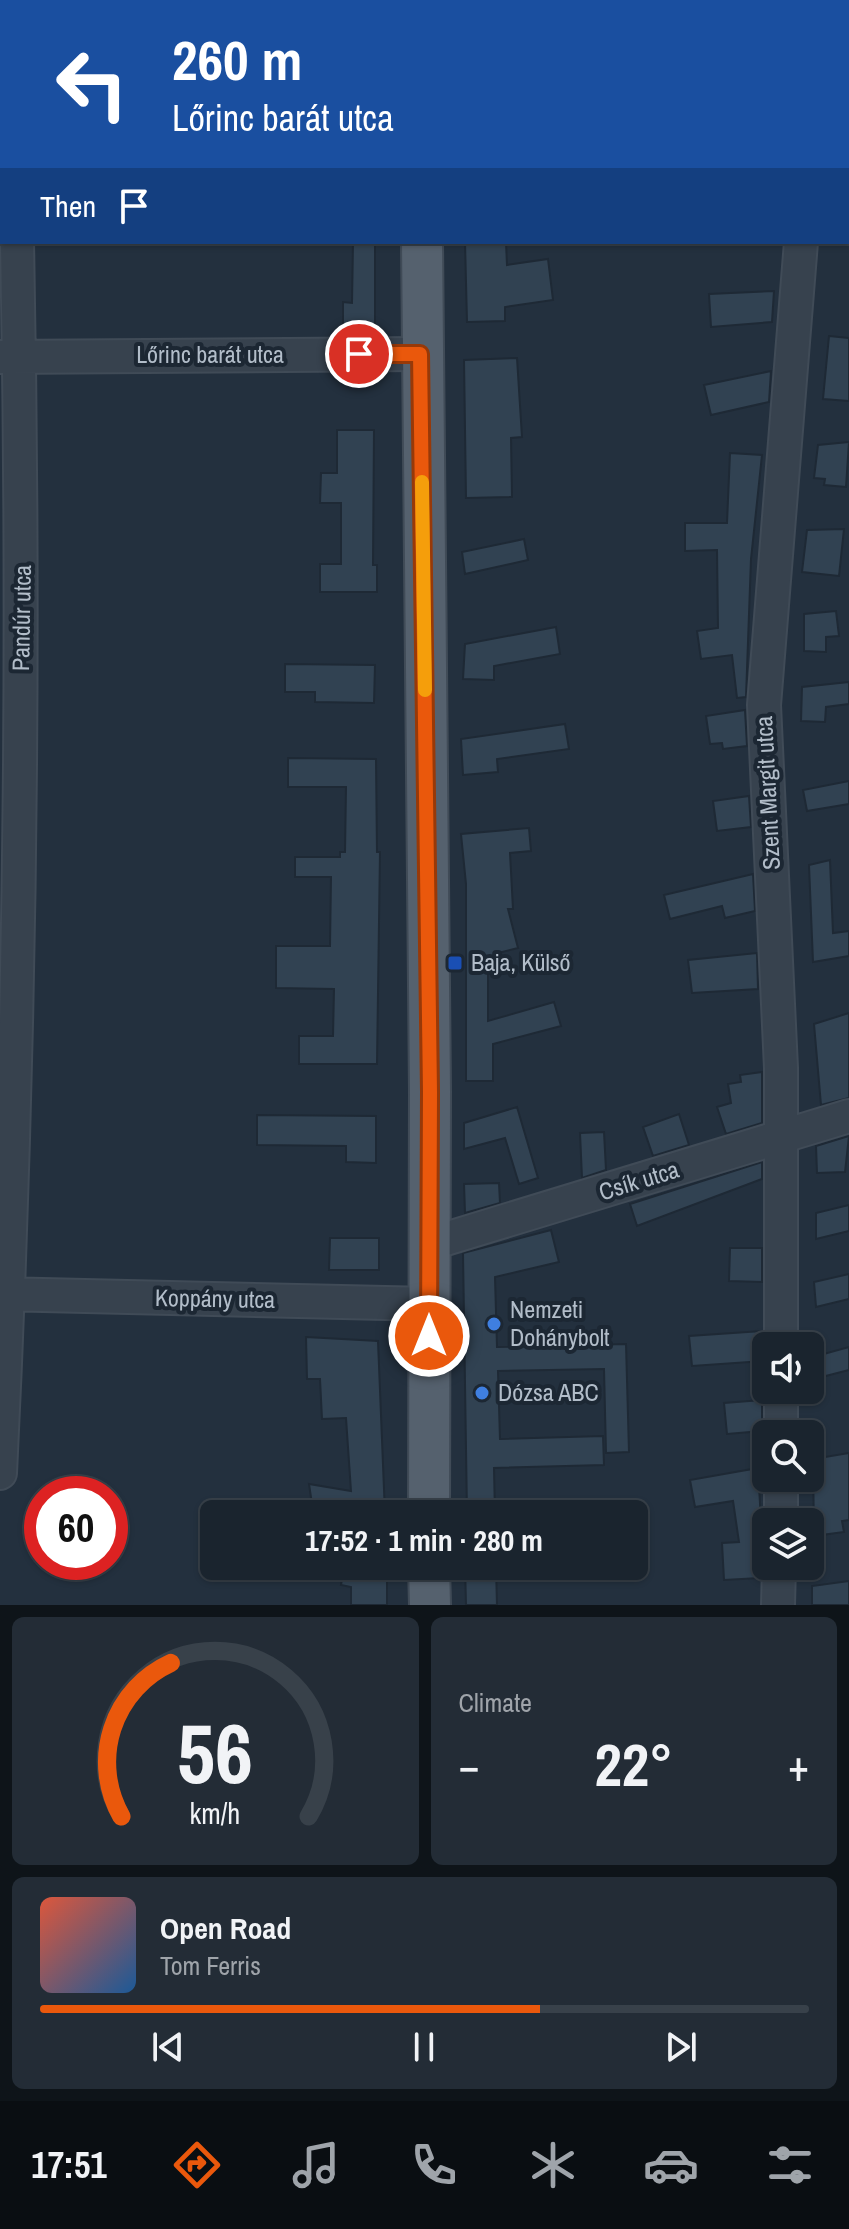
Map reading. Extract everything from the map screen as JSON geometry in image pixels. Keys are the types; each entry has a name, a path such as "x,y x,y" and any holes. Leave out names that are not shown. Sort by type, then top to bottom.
{"main road":[{"path":"422,244 420,354 430,1304 429,1500"},
{"path":"429,1580 430,1605"}],"street":[{"name":"Pandúr utca","path":"0,1473 23,539 10,357 17,244"},
{"name":"Szent Margit utca","path":"781,1332 781,1138 764,705 801,244"},
{"name":"Lőrinc barát utca","path":"10,357 420,354"},
{"name":"Csík utca","path":"429,1244 849,1116"},
{"name":"Koppány utca","path":"4,1294 430,1304"},
{"path":"778,1605 779,1580"}],"building":[{"path":"353,244 375,244 375,326 343,326 343,302 352,303"},
{"path":"465,244 506,244 507,265 548,259 553,300 505,307 505,321 467,322"},
{"path":"774,291 772,322 711,327 709,294"},
{"path":"829,336 849,338 849,401 823,399"},
{"path":"517,358 522,437 511,438 512,497 466,498 464,360"},
{"path":"771,371 769,402 711,415 704,385"},
{"path":"337,430 374,430 373,565 377,565 377,592 320,592 320,564 341,564 341,503 320,503 321,473 337,473"},
{"path":"849,442 846,487 824,485 825,479 814,478 818,445"},
{"path":"730,453 762,455 751,559 746,697 737,698 732,655 701,659 697,631 718,628 717,550 685,551 685,523 727,523"},
{"path":"844,529 839,576 802,572 807,530"},
{"path":"524,539 528,560 465,574 462,552"},
{"path":"836,611 839,636 826,637 826,652 804,651 804,614"},
{"path":"556,627 560,654 494,666 494,680 463,679 465,644"},
{"path":"285,664 375,665 374,703 315,702 315,692 285,692"},
{"path":"849,682 849,704 826,707 825,722 801,721 802,687"},
{"path":"745,710 747,746 723,749 722,743 710,744 706,716"},
{"path":"565,724 569,749 497,759 498,772 463,775 461,739"},
{"path":"288,758 376,759 377,852 380,852 377,1064 299,1064 299,1036 333,1036 334,989 276,988 276,946 330,946 331,877 295,877 295,857 340,857 340,852 345,852 346,787 288,787"},
{"path":"849,781 849,804 807,811 803,790"},
{"path":"749,796 751,827 717,831 713,801"},
{"path":"529,828 531,851 510,853 513,909 508,909 518,948 494,954 494,969 488,969 488,1021 554,1002 561,1026 493,1044 493,1081 466,1081 466,884 461,834"},
{"path":"830,860 833,933 849,931 849,956 813,962 809,865"},
{"path":"753,874 755,911 725,918 722,906 670,919 664,895"},
{"path":"757,953 758,989 692,993 688,960"},
{"path":"849,1013 849,1098 821,1105 814,1024"},
{"path":"762,1072 762,1123 726,1134 717,1107 731,1103 728,1084 741,1082 740,1075"},
{"path":"517,1107 538,1178 519,1184 505,1138 464,1149 464,1123"},
{"path":"679,1114 689,1145 653,1156 643,1127"},
{"path":"257,1115 376,1116 376,1163 346,1162 346,1146 257,1145"},
{"path":"604,1132 606,1170 582,1178 580,1133"},
{"path":"849,1136 845,1172 817,1173 816,1146"},
{"path":"762,1162 762,1179 637,1226 630,1204"},
{"path":"499,1183 500,1203 465,1213 464,1184"},
{"path":"849,1205 849,1231 816,1239 816,1213"},
{"path":"551,1230 559,1262 495,1277 497,1347 626,1344 629,1452 606,1453 604,1369 498,1371 500,1439 603,1436 604,1465 494,1468 495,1500 467,1500 463,1253"},
{"path":"330,1238 379,1238 379,1270 329,1270"},
{"path":"730,1248 762,1248 762,1282 729,1281"},
{"path":"849,1274 849,1299 816,1307 814,1282"},
{"path":"762,1331 762,1332 752,1332 752,1362 692,1366 689,1336"},
{"path":"306,1337 378,1341 384,1500 311,1500 309,1484 351,1491 346,1418 322,1419 320,1379 307,1379"},
{"path":"849,1347 849,1370 824,1376 824,1354"},
{"path":"752,1401 752,1404 762,1404 762,1420 752,1420 752,1432 727,1434 724,1403"},
{"path":"849,1453 849,1520 842,1521 844,1532 824,1535 824,1508 814,1508 813,1492 824,1492 824,1457"},
{"path":"752,1469 752,1492 759,1492 760,1508 752,1508 752,1578 724,1580 722,1543 739,1542 733,1501 695,1507 690,1480"},
{"path":"342,1580 387,1580 387,1605 351,1605 351,1587 341,1585"},
{"path":"465,1580 496,1580 497,1605 466,1605"},
{"path":"849,1581 849,1605 812,1605 812,1586"}],"slow traffic":[{"path":"422,482 425,690"}],"place":[{"name":"Baja, Külső","path":"455,963"},
{"name":"Nemzeti Dohánybolt","path":"494,1324"},
{"name":"Dózsa ABC","path":"482,1393"}],"route":[{"path":"359,354 420,354 430,1092 429,1336"}]}
